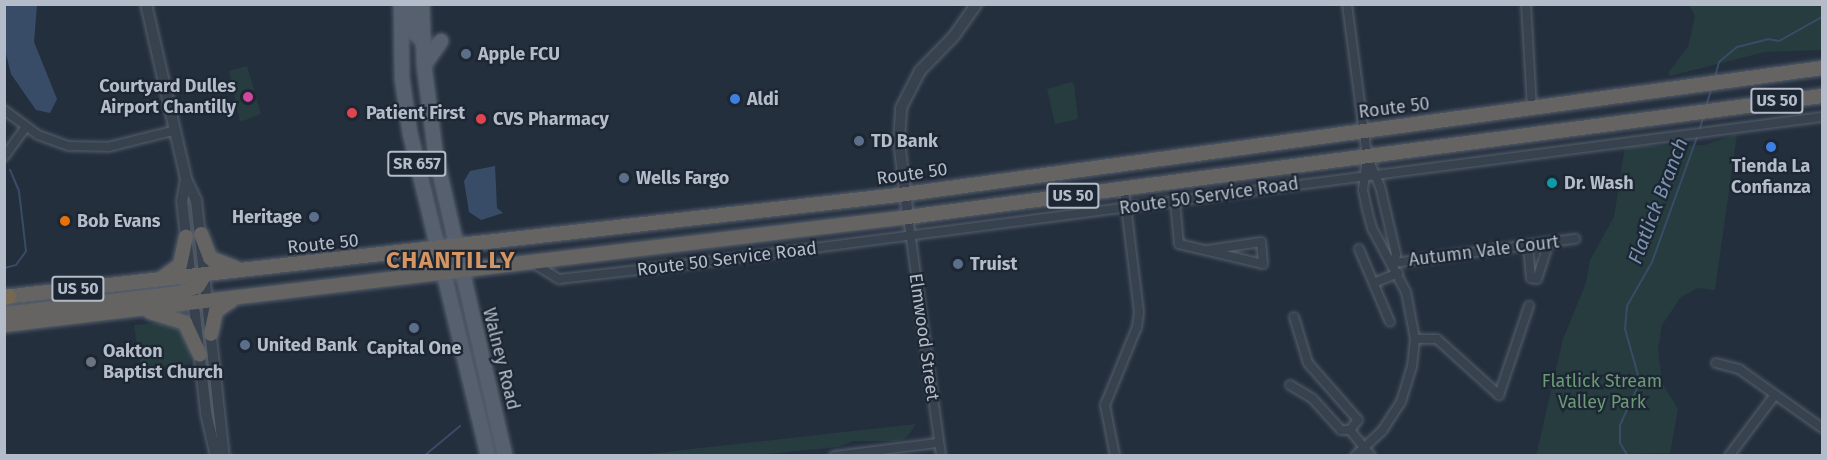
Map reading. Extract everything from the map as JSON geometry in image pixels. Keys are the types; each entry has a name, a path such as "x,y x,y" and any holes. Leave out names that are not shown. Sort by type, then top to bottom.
{"highway":[{"name":"Route 50","path":"4,325 133,309 253,270 906,194 1822,68"},
{"name":"Route 50","path":"6,297 152,281 239,297 908,217 1822,96"},
{"path":"201,234 215,262 253,270"},
{"path":"152,281 177,269 186,237"},
{"path":"4,314 198,289"},
{"path":"212,334 216,311 239,297"},
{"path":"133,309 181,320 190,331 200,355"}],"main road":[{"name":"SR 657","path":"401,4 405,102 443,274"},
{"path":"410,4 412,29 423,42"},
{"name":"SR 657","path":"422,4 424,66 436,157 462,272"},
{"path":"424,66 429,54 441,41"},
{"name":"Walney Road","path":"462,272 505,456"},
{"name":"Walney Road","path":"443,274 488,456"}],"street":[{"path":"146,4 186,179 196,200 201,234 198,289 200,355 206,413 216,456"},
{"path":"908,217 899,140 901,108 920,71 954,36 976,4"},
{"path":"1347,4 1368,156 1396,254 1394,263"},
{"path":"1526,4 1532,109"},
{"path":"4,110 26,127 56,143 85,147 119,145 176,130"},
{"name":"Route 50 Service Road","path":"532,262 559,279 910,236 1822,117"},
{"path":"4,157 26,127"},
{"path":"1355,456 1366,447 1401,402 1412,367 1415,339 1412,310 1398,273 1372,228 1363,190 1368,156"},
{"path":"186,179 182,201 186,237 198,289 212,334 224,456"},
{"path":"1115,456 1105,405 1137,327 1139,312 1125,189"},
{"path":"1174,201 1179,244 1263,264 1261,242 1208,250"},
{"name":"Elmwood Street","path":"908,217 937,443 941,456"},
{"name":"Autumn Vale Court","path":"1394,263 1575,239"},
{"path":"1528,245 1531,278 1537,279 1549,242"},
{"path":"1359,249 1376,282 1390,322"},
{"path":"1376,282 1398,273"},
{"path":"1415,339 1437,339 1499,395 1529,306"},
{"path":"1294,317 1308,363 1358,420 1350,430"},
{"path":"1716,363 1739,369 1822,429"},
{"path":"1290,385 1312,398 1341,430 1350,430 1371,456"},
{"path":"1729,456 1774,396"},
{"path":"834,456 937,443"}],"green space":[{"path":"1689,5 1822,5 1822,50 1765,52 1670,76 1668,73 1688,47 1695,16"},
{"path":"247,66 261,114 240,122 229,71"},
{"path":"1071,82 1074,84 1078,119 1055,124 1047,89"},
{"name":"Flatlick Stream Valley Park","path":"1737,134 1715,290 1698,288 1681,297 1662,325 1658,350 1662,383 1678,409 1670,453 1536,456 1563,339 1586,283 1590,260 1614,217 1625,146 1704,145"},
{"path":"176,321 190,342 190,364 141,370 134,325"},
{"path":"916,424 906,438 898,441 853,441 838,447 756,455 638,455"}],"water":[{"path":"4,5 37,5 34,42 57,99 50,113 36,110 11,74 5,50"},
{"path":"495,166 497,208 503,213 481,220 469,212 464,181 470,171"}],"waterway":[{"name":"Flatlick Branch","path":"1715,77 1719,62 1737,47 1768,39 1779,41 1822,17"},
{"name":"Flatlick Branch","path":"1706,106 1712,88"},
{"name":"Flatlick Branch","path":"1700,129 1703,117"},
{"name":"Flatlick Branch","path":"1628,456 1620,443 1620,425 1640,382 1625,329 1627,306 1652,262 1698,134"},
{"path":"4,268 16,265 26,251 19,191 10,170"},
{"path":"424,456 460,426"}],"place":[{"name":"Apple FCU","path":"466,54"},
{"name":"Courtyard Dulles Airport Chantilly","path":"248,97"},
{"name":"Aldi","path":"735,99"},
{"name":"Patient First","path":"352,113"},
{"name":"CVS Pharmacy","path":"481,119"},
{"name":"TD Bank","path":"859,141"},
{"name":"Tienda La Confianza","path":"1771,147"},
{"name":"Wells Fargo","path":"624,178"},
{"name":"Dr. Wash","path":"1552,183"},
{"name":"Heritage","path":"314,217"},
{"name":"Bob Evans","path":"65,221"},
{"name":"Truist","path":"958,264"},
{"name":"Capital One","path":"414,328"},
{"name":"United Bank","path":"245,345"},
{"name":"Oakton Baptist Church","path":"91,362"}],"district":[{"name":"CHANTILLY","path":"451,261"}]}
